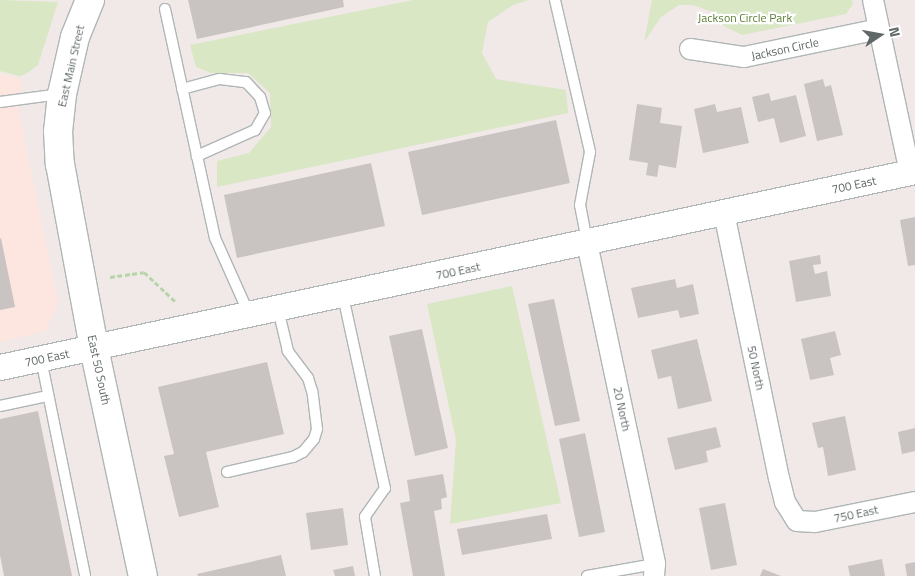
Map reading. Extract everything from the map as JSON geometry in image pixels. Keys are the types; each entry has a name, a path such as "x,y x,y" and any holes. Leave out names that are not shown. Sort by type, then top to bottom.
{"main road":[{"name":"East Main Street","path":"60,164 58,131 62,94 75,37 90,0"},
{"name":"East 50 South","path":"60,164 94,348 143,576"}],"street":[{"path":"873,0 912,172"},
{"name":"Jackson Circle","path":"690,49 744,57 879,29"},
{"name":"700 East","path":"0,367 343,296 912,172"},
{"name":"50 North","path":"724,213 779,478 786,502 797,521"},
{"name":"20 North","path":"587,243 654,570"},
{"name":"750 East","path":"797,521 815,522 915,502"}],"lane":[{"path":"555,0 590,152 580,204 587,243"},
{"path":"165,9 215,238 250,315"},
{"path":"182,89 220,79 246,82 260,97 265,113 255,130 197,156"},
{"path":"0,102 62,94"},
{"path":"343,296 385,488 365,517 375,576"},
{"path":"227,472 293,457 303,452 314,439 317,429 312,391 308,378 288,351 278,309"},
{"path":"41,359 85,576"},
{"path":"0,406 48,396"},
{"path":"587,576 654,570"}],"path":[{"path":"110,277 144,272 178,303"}],"shaded area":[{"path":"0,73 23,80 18,107 58,303 46,331 0,342"}],"green space":[{"path":"0,0 58,2 38,65 26,74 19,76 0,71"},
{"path":"413,0 529,0 513,5 488,22 482,53 496,79 566,90 568,113 217,187 217,161 249,153 271,127 270,93 248,73 211,73 196,67 190,45"},
{"name":"Jackson Circle Park","path":"652,0 852,0 853,4 846,14 742,35 724,26 712,12 693,5 679,5 661,17 644,42"},
{"path":"512,286 561,503 450,524 456,440 427,304"}],"building":[{"path":"188,0 343,0 344,7 197,39"},
{"path":"823,79 825,87 831,85 843,135 817,141 804,84"},
{"path":"769,93 771,101 796,95 806,136 780,143 774,118 758,122 752,97"},
{"path":"637,104 662,108 660,123 682,126 676,168 659,165 657,177 646,175 648,163 629,160"},
{"path":"715,104 717,112 741,107 749,143 703,153 694,109"},
{"path":"556,120 570,183 422,215 408,152"},
{"path":"371,163 385,226 237,258 224,195"},
{"path":"915,217 915,265 908,266 900,220"},
{"path":"0,239 15,307 0,310"},
{"path":"820,255 821,264 813,265 815,274 827,271 831,296 796,302 789,261"},
{"path":"675,279 677,288 693,284 699,314 680,318 678,310 638,318 631,288"},
{"path":"554,299 580,421 555,426 528,304"},
{"path":"422,329 448,448 415,456 389,336"},
{"path":"835,331 841,355 830,358 834,375 810,380 801,339"},
{"path":"697,339 712,401 678,409 671,376 658,379 651,350"},
{"path":"267,362 284,434 206,452 219,507 179,517 164,456 174,454 158,387"},
{"path":"38,411 72,576 4,576 0,555 0,419"},
{"path":"845,416 856,470 828,476 823,447 818,448 812,423"},
{"path":"716,427 721,447 706,451 708,462 675,470 667,438"},
{"path":"915,428 915,451 902,454 898,432"},
{"path":"585,433 605,532 579,537 559,439"},
{"path":"443,474 447,497 441,499 442,509 434,511 445,576 413,576 400,503 410,501 407,480"},
{"path":"725,503 737,565 711,570 699,508"},
{"path":"343,508 348,545 311,550 306,513"},
{"path":"547,514 552,539 462,555 457,529"},
{"path":"281,555 286,576 198,576 197,574"},
{"path":"882,559 885,576 850,576 848,566"},
{"path":"915,562 915,576 907,576 905,564"},
{"path":"353,566 355,576 335,576 333,570"},
{"path":"763,569 781,576 760,576"}]}
